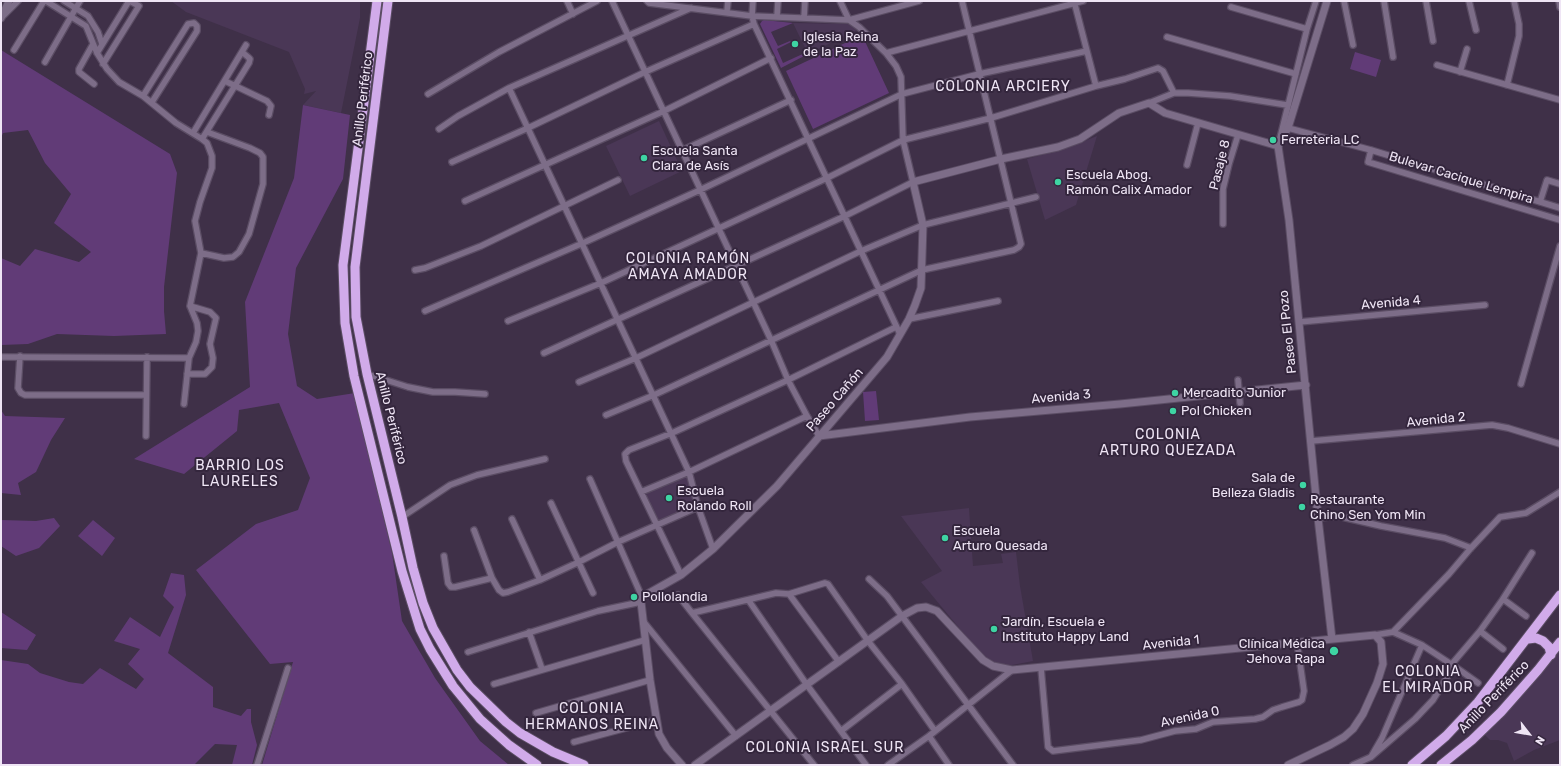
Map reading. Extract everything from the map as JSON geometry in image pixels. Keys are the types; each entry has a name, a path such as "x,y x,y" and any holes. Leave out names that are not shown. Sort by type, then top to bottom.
{"highway":[{"name":"Anillo Periférico","path":"377,1 343,265 345,323 354,376 402,571 420,629 430,649 453,686 480,719 509,745 536,765"},
{"name":"Anillo Periférico","path":"388,1 355,267 356,317 367,374 423,603 433,628 457,670 485,703 520,733 553,752 584,765"},
{"name":"Anillo Periférico","path":"1412,765 1446,736 1478,702 1528,639 1560,595"},
{"path":"1528,639 1536,638 1544,641 1549,647 1551,655"},
{"name":"Anillo Periférico","path":"1441,765 1472,740 1501,712 1551,655 1560,642"}],"street":[{"path":"1,18 9,1"},
{"path":"1,18 18,1"},
{"path":"14,50 45,1 86,26 103,64 119,82 144,96 176,123 207,143 210,149 213,161 212,168 195,221 201,253 190,306 197,323 198,331 196,342 189,358 184,404"},
{"path":"64,1 88,16 98,32 102,44"},
{"path":"45,62 80,1"},
{"path":"97,53 130,1 139,6 103,64"},
{"path":"567,1 573,14"},
{"path":"428,94 499,52 597,1"},
{"path":"612,1 752,303 771,340 788,380 819,436"},
{"path":"700,1 700,8"},
{"path":"727,11 728,1"},
{"path":"753,1 752,16 754,24 900,334"},
{"path":"777,16 778,1"},
{"path":"804,18 805,1"},
{"name":"Paseo Cañón","path":"642,600 681,575 714,549 777,486 887,357 909,319 921,288 923,225 903,140 901,77 896,66 886,53 859,27 849,20 840,1"},
{"path":"648,2 676,3 691,8 727,11 752,16 849,20 918,1"},
{"path":"606,415 654,395 922,270 1014,250 1019,247 1021,244 1012,204 962,1"},
{"path":"886,53 1083,1"},
{"path":"1278,146 1287,105 1316,1"},
{"path":"1278,146 1288,128 1318,36 1327,1"},
{"path":"1344,1 1353,45"},
{"path":"1384,1 1394,57"},
{"path":"1427,1 1433,41"},
{"path":"1469,1 1476,30"},
{"path":"1507,85 1519,36 1514,1"},
{"path":"1559,1 1560,7"},
{"path":"1074,3 1096,86"},
{"path":"1231,7 1307,29"},
{"path":"439,129 458,116 510,88 691,8"},
{"path":"144,96 188,24 194,23 197,26 197,31 152,102"},
{"path":"452,162 528,128 645,72 754,24"},
{"path":"1167,37 1296,74"},
{"path":"93,44 78,72 94,84"},
{"path":"193,133 246,45"},
{"path":"1460,72 1467,49"},
{"path":"425,311 583,243 700,190 902,94 979,74 1087,51"},
{"path":"202,139 249,63 250,59 242,52"},
{"path":"465,201 664,111 771,58"},
{"path":"1437,65 1560,100"},
{"path":"508,321 601,283 827,178 903,140 991,118 1158,68 1163,71 1174,93"},
{"path":"225,81 268,101 271,106 269,115"},
{"path":"510,88 672,433 689,472 698,507 714,549"},
{"path":"544,353 845,216 913,182 1001,159 1058,147 1080,139 1119,113 1174,93 1230,96 1287,105"},
{"path":"681,151 790,100"},
{"path":"1149,103 1165,113 1278,146"},
{"path":"1187,165 1198,123"},
{"name":"Bulevar Cacique Lempira","path":"1288,128 1371,150 1560,208"},
{"path":"201,253 224,258 233,257 239,252 249,234 263,184 263,157 260,153 207,132"},
{"name":"Pasaje 8","path":"1223,224 1222,189 1238,135"},
{"name":"Paseo El Pozo","path":"1278,146 1289,220 1318,518 1332,639"},
{"name":"Bulevar Cacique Lempira","path":"1371,150 1368,162 1560,220"},
{"path":"415,270 481,246 618,180"},
{"path":"1540,202 1546,180 1560,184"},
{"path":"579,382 636,358 861,251 923,225 1036,197"},
{"path":"1521,384 1560,246"},
{"path":"909,319 998,301"},
{"name":"Avenida 4","path":"1299,322 1485,305"},
{"path":"187,374 205,374 212,367 213,358 210,344 216,318 210,312 190,306"},
{"path":"681,575 640,492 626,461 625,454 629,450 672,433 788,380 896,327"},
{"path":"1,356 189,358"},
{"path":"20,356 18,388 21,393 25,395 146,395"},
{"path":"146,436 148,357"},
{"path":"367,374 408,387 433,392 485,394"},
{"path":"1238,380 1240,403"},
{"name":"Avenida 3","path":"819,436 970,417 1120,404 1306,385"},
{"path":"640,492 689,472 807,416"},
{"name":"Avenida 2","path":"1311,441 1492,425 1508,428 1560,444"},
{"path":"402,517 450,485 477,475 545,459"},
{"path":"590,479 642,600 650,680 659,734 667,748 682,765"},
{"path":"1393,632 1449,574 1500,517 1526,513 1560,492"},
{"path":"551,503 593,593"},
{"path":"474,530 492,578 499,590 503,593 540,580 618,542 698,507"},
{"path":"1318,518 1338,516 1445,538 1471,548"},
{"path":"512,519 540,580"},
{"path":"1353,765 1371,757 1415,719 1433,700 1453,666 1503,599 1532,553"},
{"path":"444,556 448,583 451,587 492,578"},
{"path":"869,579 887,596 1014,765"},
{"path":"692,613 749,601 776,593 789,594 825,583 828,584 868,641 902,684 935,731"},
{"path":"789,594 839,662"},
{"path":"678,595 770,712 814,765"},
{"path":"1503,599 1526,616"},
{"path":"468,652 529,632 642,600"},
{"path":"749,601 806,685 866,765"},
{"name":"Avenida 1","path":"695,765 902,616 917,608 926,607 937,611 983,660 993,666 1012,670 1332,639"},
{"path":"643,621 736,736"},
{"path":"1480,631 1503,649"},
{"path":"529,632 542,669"},
{"path":"1332,639 1393,632 1422,645 1478,683"},
{"path":"1288,765 1335,742 1344,737 1353,729 1377,683 1383,664 1381,642 1375,635"},
{"path":"494,684 645,640"},
{"name":"Avenida 0","path":"1041,668 1048,747 1053,751 1130,742 1175,731 1196,729 1213,722 1263,717 1282,706 1299,702 1302,700 1304,691 1297,642"},
{"path":"1371,757 1382,738 1422,645"},
{"path":"257,765 288,668"},
{"path":"889,765 929,736 1012,670"},
{"path":"536,713 650,680"},
{"path":"841,732 902,684"},
{"path":"574,742 656,720"},
{"path":"929,736 949,765"}],"shaded area":[{"path":"171,1 360,1 360,18 341,113 303,105 316,91 304,94 305,89 289,52 186,12"},
{"path":"764,20 793,23 771,32 778,46 790,41 791,42 777,49 783,63 807,52 808,54 781,68 760,24"},
{"path":"793,23 848,24 857,30 808,54"},
{"path":"862,35 889,93 813,129 786,71"},
{"path":"1,50 170,154 177,173 164,287 166,334 114,336 57,334 28,344 1,345 1,258 20,266 35,249 79,262 91,252 54,223 71,194 45,163 28,130 3,133 1,138"},
{"path":"1355,52 1381,60 1376,77 1350,69"},
{"path":"303,105 350,115 343,179 296,268 288,334 297,386 317,399 355,393 392,553 402,621 435,678 480,741 509,765 262,765 293,662 270,664 196,570 256,524 298,510 310,478 279,403 239,410 237,431 184,474 134,459 250,387 245,302 294,178"},
{"name":"Escuela Santa Clara de Asís","path":"659,121 682,171 630,196 606,146"},
{"name":"Escuela Abog. Ramón Calix Amador","path":"1097,136 1076,205 1045,220 1027,159 1070,147"},
{"path":"876,391 879,420 865,421 863,392"},
{"path":"1,410 5,416 65,418 51,440 36,472 18,483 21,495 1,493"},
{"name":"Escuela Rolando Roll","path":"686,471 696,506 657,523 641,491"},
{"name":"Jardín, Escuela e Instituto Happy Land","path":"969,508 973,566 1003,563 1001,554 1016,552 1020,586 1033,661 1007,666 997,664 984,658 921,582 942,571 901,516"},
{"path":"54,518 60,526 39,548 16,556 1,546 1,520 36,521"},
{"path":"93,520 115,538 102,556 78,536"},
{"path":"171,573 184,575 186,595 168,653 213,687 213,707 241,716 247,709 251,709 251,722 257,745 252,765 232,765 237,745 215,744 194,765 1,765 1,660 28,664 40,673 69,682 83,684 100,668 136,689 144,679 128,664 140,649 114,641 130,617 160,637 174,607 163,596"},
{"path":"1,612 36,635 27,650 1,648"},
{"path":"1560,642 1560,740 1534,750 1514,761 1507,743 1498,740 1490,740 1481,731"}],"place":[{"name":"Iglesia Reina de la Paz","path":"795,44"},
{"name":"Ferreteria LC","path":"1273,140"},
{"name":"Escuela Santa Clara de Asís","path":"644,158"},
{"name":"Escuela Abog. Ramón Calix Amador","path":"1058,182"},
{"name":"Mercadito Junior","path":"1175,393"},
{"name":"Pol Chicken","path":"1173,411"},
{"name":"Sala de Belleza Gladis","path":"1303,485"},
{"name":"Escuela Rolando Roll","path":"669,498"},
{"name":"Restaurante Chino Sen Yom Min","path":"1302,507"},
{"name":"Escuela Arturo Quesada","path":"945,538"},
{"name":"Pollolandia","path":"634,597"},
{"name":"Jardín, Escuela e Instituto Happy Land","path":"994,629"},
{"name":"Clínica Médica Jehova Rapa","path":"1334,651"}],"district":[{"name":"COLONIA ARCIERY","path":"1003,87"},
{"name":"COLONIA RAMÓN AMAYA AMADOR","path":"688,268"},
{"name":"COLONIA ARTURO QUEZADA","path":"1168,444"},
{"name":"BARRIO LOS LAURELES","path":"240,474"},
{"name":"COLONIA EL MIRADOR","path":"1428,680"},
{"name":"COLONIA HERMANOS REINA","path":"592,718"},
{"name":"COLONIA ISRAEL SUR","path":"825,748"}]}
